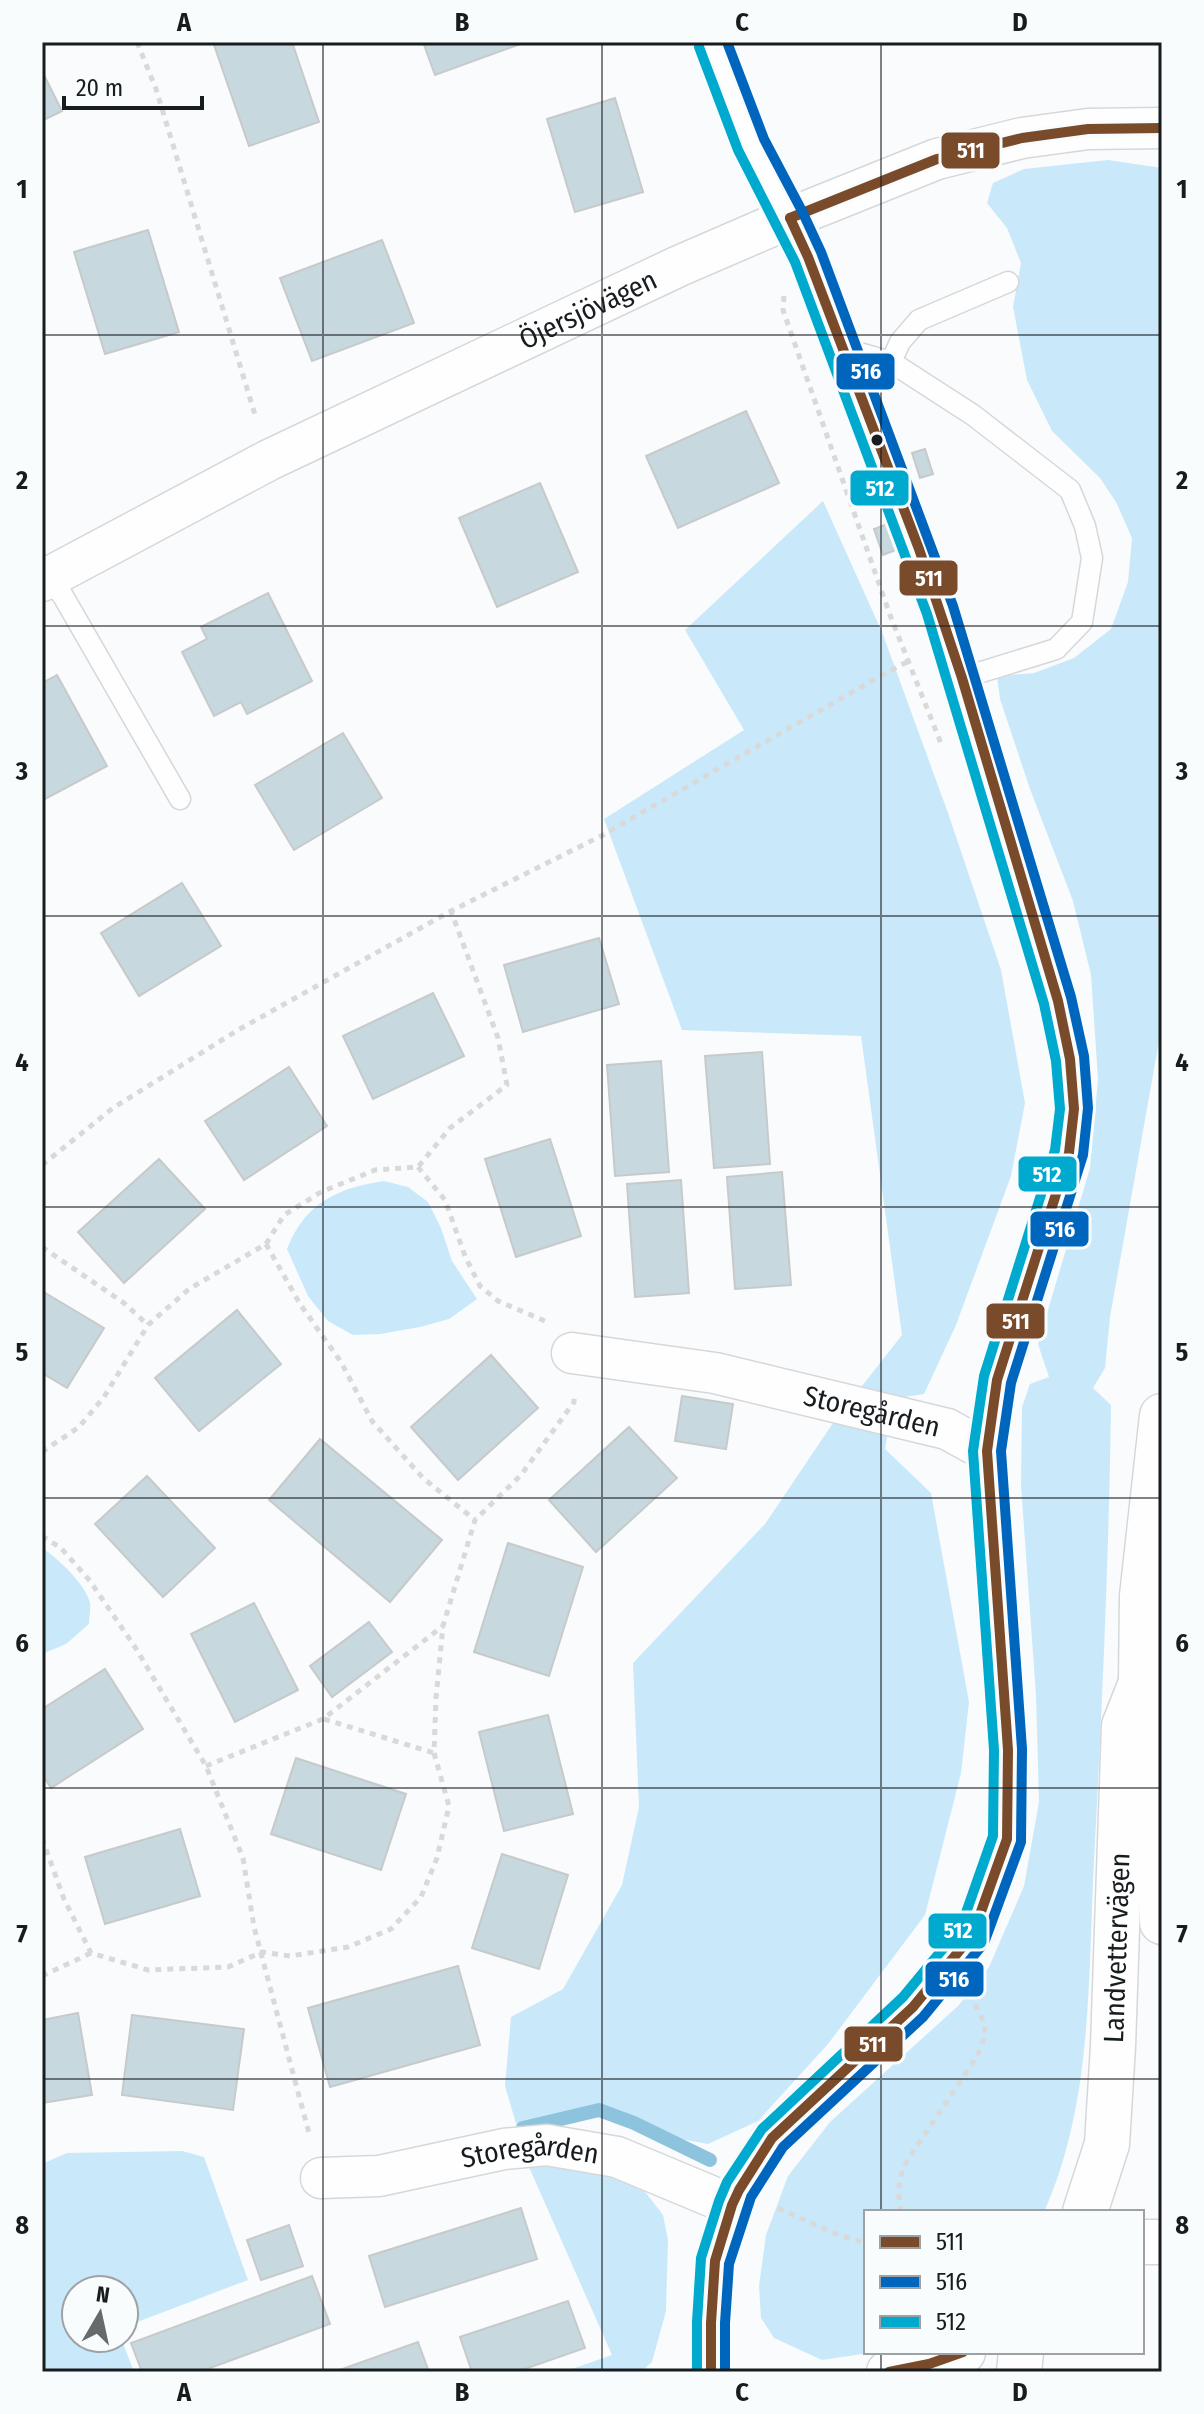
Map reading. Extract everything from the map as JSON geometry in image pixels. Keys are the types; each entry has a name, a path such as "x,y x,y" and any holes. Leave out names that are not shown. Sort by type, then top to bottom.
{"street":[{"path":"712,42 751,145 790,218"},
{"name":"Öjersjövägen","path":"46,579 269,460 679,266 790,218 937,159 1022,138 1088,129 1162,128"},
{"name":"Storegården","path":"572,1353 715,1373 947,1429 987,1451"},
{"name":"Landvettervägen","path":"1162,1416 1142,1596 1141,1683 1156,1724 1162,1922"},
{"path":"711,2372 715,2261 735,2198 772,2138 913,2007 973,1934 1007,1839 1008,1750 987,1451"},
{"name":"Landvettervägen","path":"1086,2210 1107,2144 1124,1726 1141,1683"},
{"name":"Storegården","path":"321,2178 379,2176 504,2149 547,2145 617,2157 735,2198"},
{"path":"889,2372 929,2364 957,2354"}],"lane":[{"path":"790,218 808,257 919,549 962,678 1058,1001 1070,1059 1074,1109 1069,1153 997,1380 987,1451"},
{"path":"891,362 900,342 919,320 1008,282"},
{"path":"842,348 891,362 973,415 1070,490 1085,526 1092,558 1082,622 1056,649 962,678"},
{"path":"46,579 63,596 180,799"}],"path":[{"path":"137,42 156,89 269,460"},
{"path":"42,1165 113,1108 238,1030 451,911 603,835 909,661 783,310"},
{"path":"42,1452 79,1427 104,1397 148,1325 189,1289 266,1244 284,1215 321,1192 375,1170 418,1167 450,1128 507,1085 498,1038 451,911"},
{"path":"42,1976 91,1953 148,1970 228,1967 262,1952 290,1956 348,1947 391,1929 421,1897 437,1858 449,1806 434,1753 443,1626 475,1520 521,1475 574,1402 572,1353 554,1325 498,1301 480,1286 465,1256 445,1200 418,1167"},
{"path":"266,1244 300,1304 341,1362 372,1421 423,1478 475,1520"},
{"path":"42,1247 124,1303 148,1325"},
{"path":"42,1536 61,1548 90,1581 135,1647 206,1766 243,1858 254,1927 321,2178"},
{"path":"206,1766 323,1719 443,1626"},
{"path":"323,1719 434,1753"},
{"path":"42,1838 64,1899 91,1953"},
{"path":"901,2210 898,2191 903,2167 976,2058 986,2030 981,2015 948,1964"},
{"path":"735,2198 864,2242"}],"shaded area":[{"path":"1108,160 1162,168 1162,1024 1110,1317 1105,1368 1093,1388 1111,1405 1105,1632 1085,2039 1072,2127 1045,2210 864,2210 864,2354 822,2360 774,2338 761,2318 759,2286 766,2235 788,2176 830,2122 958,2006 989,1967 1024,1886 1039,1802 1036,1695 1021,1485 1022,1407 1030,1384 1049,1377 1038,1344 1090,1168 1098,1079 1091,975 1073,901 1030,789 1000,699 997,676 1034,673 1074,658 1111,629 1128,582 1132,538 1116,502 1100,478 1052,431 1027,380 1013,307 1021,263 1007,228 987,203 993,183 1024,169"},
{"path":"823,501 882,632 1001,970 1025,1103 1011,1176 956,1325 924,1394 893,1399 885,1449 931,1493 969,1702 961,1773 925,1915 828,2044 758,2121 708,2144 670,2137 599,2108 517,2127 505,2086 511,2017 563,1989 622,1885 639,1807 633,1663 765,1524 833,1423 902,1335 861,1036 682,1030 604,819 744,730 685,630"},
{"path":"384,1181 408,1187 428,1202 452,1261 477,1299 449,1319 380,1334 353,1335 328,1321 308,1296 287,1249 303,1220 325,1200 352,1188"},
{"path":"42,1548 77,1580 88,1596 90,1608 89,1624 66,1644 42,1654"},
{"path":"182,2151 204,2157 248,2280 140,2321 140,2274 60,2274 60,2354 127,2354 134,2372 42,2372 42,2164 67,2153"},
{"path":"525,2158 625,2178 646,2193 663,2215 668,2240 666,2311 652,2362 641,2372 563,2372 612,2355"}],"building":[{"path":"213,42 292,42 319,122 249,146"},
{"path":"423,42 526,42 435,75"},
{"path":"42,76 62,111 42,121"},
{"path":"615,98 643,192 575,212 547,119"},
{"path":"148,230 179,332 105,354 74,252"},
{"path":"382,240 414,323 312,361 280,278"},
{"path":"746,411 779,483 678,528 646,456"},
{"path":"925,449 933,474 920,478 912,453"},
{"path":"540,483 578,572 497,607 459,518"},
{"path":"887,524 896,550 883,555 874,529"},
{"path":"268,593 312,681 247,714 241,702 214,716 182,652 207,639 201,627"},
{"path":"57,675 107,766 43,800 42,683"},
{"path":"343,733 382,798 294,850 255,785"},
{"path":"182,883 221,946 139,996 101,933"},
{"path":"599,938 619,1004 523,1032 504,965"},
{"path":"433,993 464,1056 373,1099 343,1036"},
{"path":"762,1052 770,1164 714,1168 705,1056"},
{"path":"661,1061 669,1172 615,1176 607,1065"},
{"path":"289,1067 327,1126 244,1180 205,1121"},
{"path":"550,1139 581,1236 516,1257 485,1159"},
{"path":"159,1159 205,1209 124,1283 78,1232"},
{"path":"782,1172 791,1285 735,1289 727,1177"},
{"path":"681,1180 689,1293 635,1297 627,1184"},
{"path":"42,1291 104,1328 67,1388 42,1373"},
{"path":"237,1310 281,1364 199,1431 155,1378"},
{"path":"491,1355 538,1408 458,1480 411,1427"},
{"path":"682,1396 733,1404 726,1449 675,1441"},
{"path":"629,1427 677,1478 596,1552 549,1500"},
{"path":"320,1439 442,1540 390,1602 269,1500"},
{"path":"147,1476 215,1548 163,1597 95,1524"},
{"path":"508,1543 583,1567 549,1676 474,1652"},
{"path":"254,1603 298,1690 235,1722 191,1634"},
{"path":"369,1622 392,1652 332,1697 310,1666"},
{"path":"105,1669 143,1729 51,1788 42,1774 42,1709"},
{"path":"548,1715 573,1814 504,1831 479,1732"},
{"path":"296,1758 406,1794 381,1870 271,1834"},
{"path":"180,1829 200,1896 105,1924 85,1857"},
{"path":"502,1854 568,1875 539,1969 472,1948"},
{"path":"458,1966 480,2045 330,2087 308,2008"},
{"path":"78,2013 92,2095 42,2103 42,2020"},
{"path":"132,2015 244,2029 233,2110 122,2095"},
{"path":"521,2208 537,2259 385,2307 369,2256"},
{"path":"289,2225 303,2266 261,2280 247,2240"},
{"path":"312,2276 330,2324 199,2372 142,2372 135,2354 140,2354 140,2340"},
{"path":"568,2301 585,2348 516,2372 472,2372 460,2337"},
{"path":"418,2342 429,2372 334,2372"}],"waterway":[{"path":"523,2128 599,2110 634,2123 710,2160"}],"transit line":[{"name":"516","path":"725,2372 729,2264 751,2197 783,2147 923,2017 984,1943 1021,1842 1022,1749 1001,1451 1011,1383 1083,1155 1088,1108 1084,1056 1071,997 953,606 821,252 764,139 727,42"},
{"name":"512","path":"697,2372 701,2258 727,2182 762,2129 903,1997 961,1927 993,1836 994,1750 973,1451 984,1376 1055,1150 1060,1109 1056,1061 1044,1004 927,614 795,262 738,150 699,47"},
{"name":"511","path":"790,218 937,159 1022,138 1088,129 1162,128"},
{"name":"511","path":"711,2372 715,2261 739,2190 772,2138 913,2007 973,1934 1007,1839 1008,1750 987,1451 997,1380 1069,1153 1074,1109 1070,1059 1058,1001 962,678 919,549 808,257 790,218"},
{"name":"511","path":"889,2372 929,2364 957,2354"}]}
